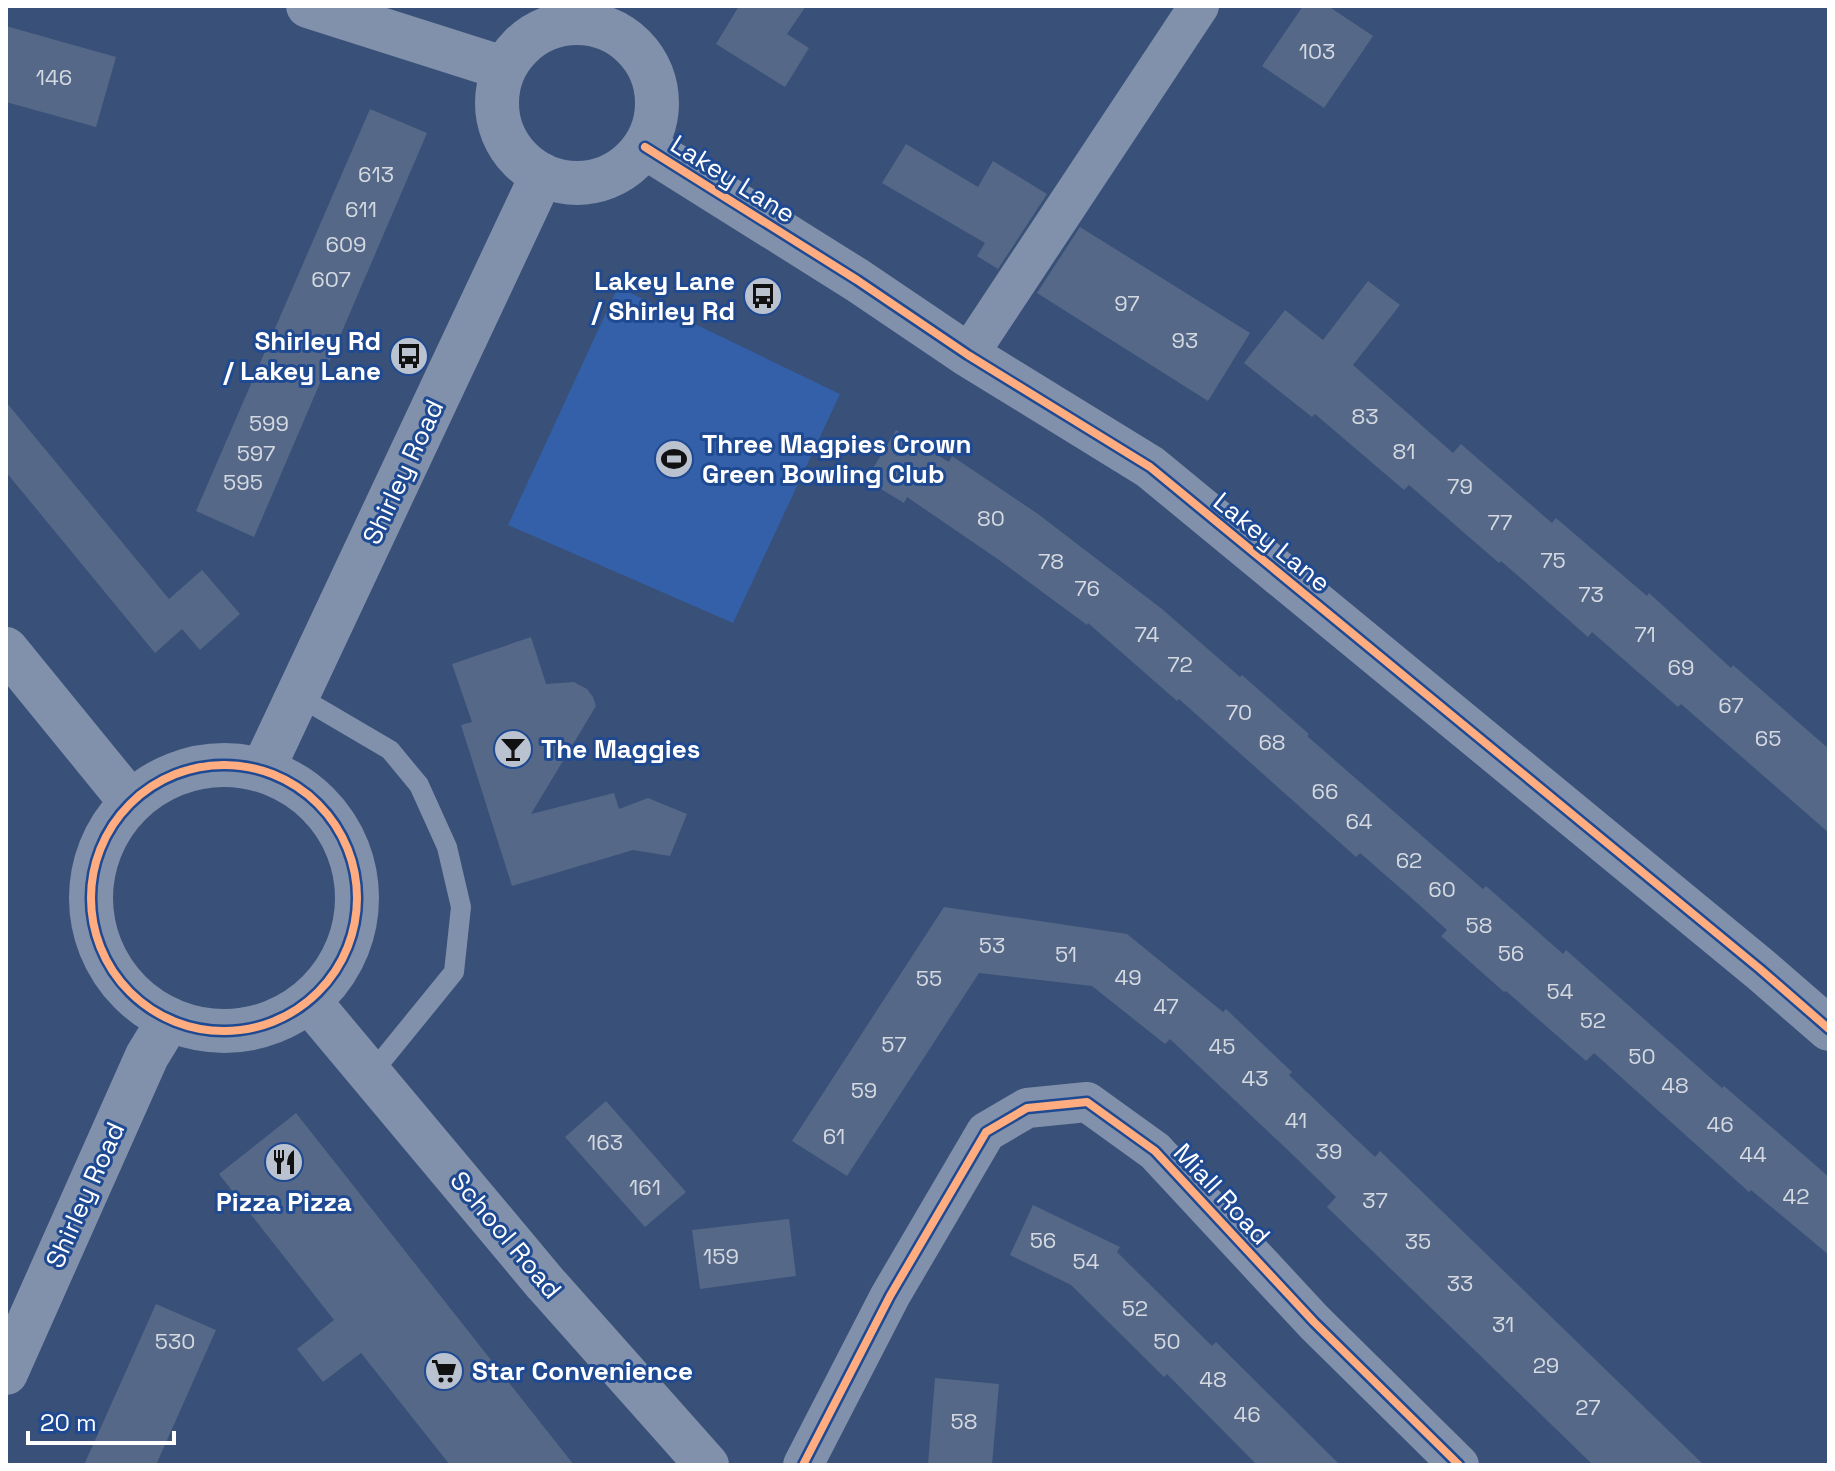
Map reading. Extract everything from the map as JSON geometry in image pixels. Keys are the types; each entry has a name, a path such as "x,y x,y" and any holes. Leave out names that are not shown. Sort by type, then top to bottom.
{"street":[{"path":"308,6 503,68"},
{"path":"968,355 1199,6"},
{"path":"606,16 642,54 654,76 658,100 655,125 645,147 629,165 609,177 587,183 564,182 542,175 521,161 506,141 497,117 497,93 503,68 516,49 534,34 555,24 606,16"},
{"name":"Lakey Lane","path":"645,147 857,280 968,355 1150,467 1829,1029"},
{"name":"Shirley Road","path":"263,769 542,175"},
{"path":"6,649 130,801"},
{"path":"210,763 263,769 321,804 342,834 356,873 357,913 351,942 334,975 309,1001 269,1024 245,1030 201,1030 169,1020 132,995 112,975 98,944 89,900 96,854 130,801 162,778 210,763"},
{"name":"School Road","path":"309,1001 546,1284 707,1465"},
{"name":"Shirley Road","path":"6,1373 147,1056 169,1020"},
{"name":"Miall Road","path":"803,1465 890,1296 986,1132 1027,1108 1087,1102 1155,1151 1314,1322 1459,1465"}],"lane":[{"path":"298,696 390,750 419,785 447,847 461,907 454,972 371,1074"}],"shaded area":[{"name":"Three Magpies Crown Green Bowling Club","path":"618,287 840,394 733,623 508,525"}],"building":[{"path":"739,6 806,6 787,34 809,48 785,87 716,44"},
{"path":"1303,6 1328,6 1373,36 1324,108 1262,66"},
{"path":"6,26 116,57 96,127 6,102"},
{"path":"370,109 427,133 254,537 196,511"},
{"path":"906,144 978,187 993,161 1047,194 998,269 977,256 985,243 882,183"},
{"path":"1080,227 1250,333 1208,401 1037,293"},
{"path":"1368,281 1400,305 1353,365 1453,453 1461,444 1552,523 1556,518 1647,596 1649,593 1731,668 1733,665 1829,749 1829,833 1681,704 1678,707 1592,632 1588,637 1409,485 1404,490 1315,414 1312,417 1244,363 1285,310 1323,340"},
{"path":"6,402 169,599 202,570 240,614 200,650 182,629 155,653 6,472"},
{"path":"896,430 949,462 952,456 1038,514 1162,609 1240,677 1242,675 1309,734 1307,736 1483,889 1486,886 1563,954 1566,950 1722,1088 1724,1086 1829,1177 1829,1255 1751,1190 1749,1192 1594,1053 1586,1061 1504,992 1441,936 1447,930 1407,894 1360,853 1356,857 1179,699 1177,701 1088,623 907,497 904,503 866,480"},
{"name":"The Maggies","path":"531,637 546,684 574,682 587,689 596,706 531,814 614,793 619,809 648,798 687,814 670,856 633,850 512,886 461,725 472,722 452,664"},
{"path":"944,907 1127,934 1223,1012 1226,1009 1292,1072 1289,1075 1375,1157 1380,1151 1704,1465 1593,1465 1327,1207 1336,1197 1294,1156 1170,1039 1165,1044 1092,986 979,973 847,1176 792,1141"},
{"path":"606,1101 686,1192 645,1227 565,1137"},
{"path":"296,1113 574,1465 450,1465 361,1353 323,1382 297,1349 334,1320 219,1174"},
{"path":"1033,1205 1120,1247 1117,1252 1212,1346 1216,1342 1340,1465 1257,1465 1167,1374 1164,1377 1071,1285 1010,1255"},
{"path":"789,1219 796,1276 700,1289 692,1230"},
{"path":"156,1304 216,1330 156,1465 84,1465"},
{"path":"935,1378 999,1384 992,1465 928,1465"}],"cycle path":[{"path":"645,147 857,280 968,355 1150,467 1829,1029"},
{"path":"237,765 287,781 309,795 327,813 347,847 355,872 357,898 355,924 347,949 327,983 309,1001 275,1021 250,1029 211,1031 161,1015 139,1001 121,983 101,949 93,924 91,885 107,835 121,813 139,795 173,775 198,767 237,765"},
{"path":"803,1465 890,1296 986,1132 1027,1108 1087,1102 1155,1151 1314,1322 1459,1465"}],"place":[{"name":"Lakey Lane / Shirley Rd","path":"763,296"},
{"name":"Shirley Rd / Lakey Lane","path":"409,356"},
{"name":"Three Magpies Crown Green Bowling Club","path":"674,459"},
{"name":"The Maggies","path":"513,749"},
{"name":"Pizza Pizza","path":"284,1162"},
{"name":"Star Convenience","path":"444,1371"}]}
